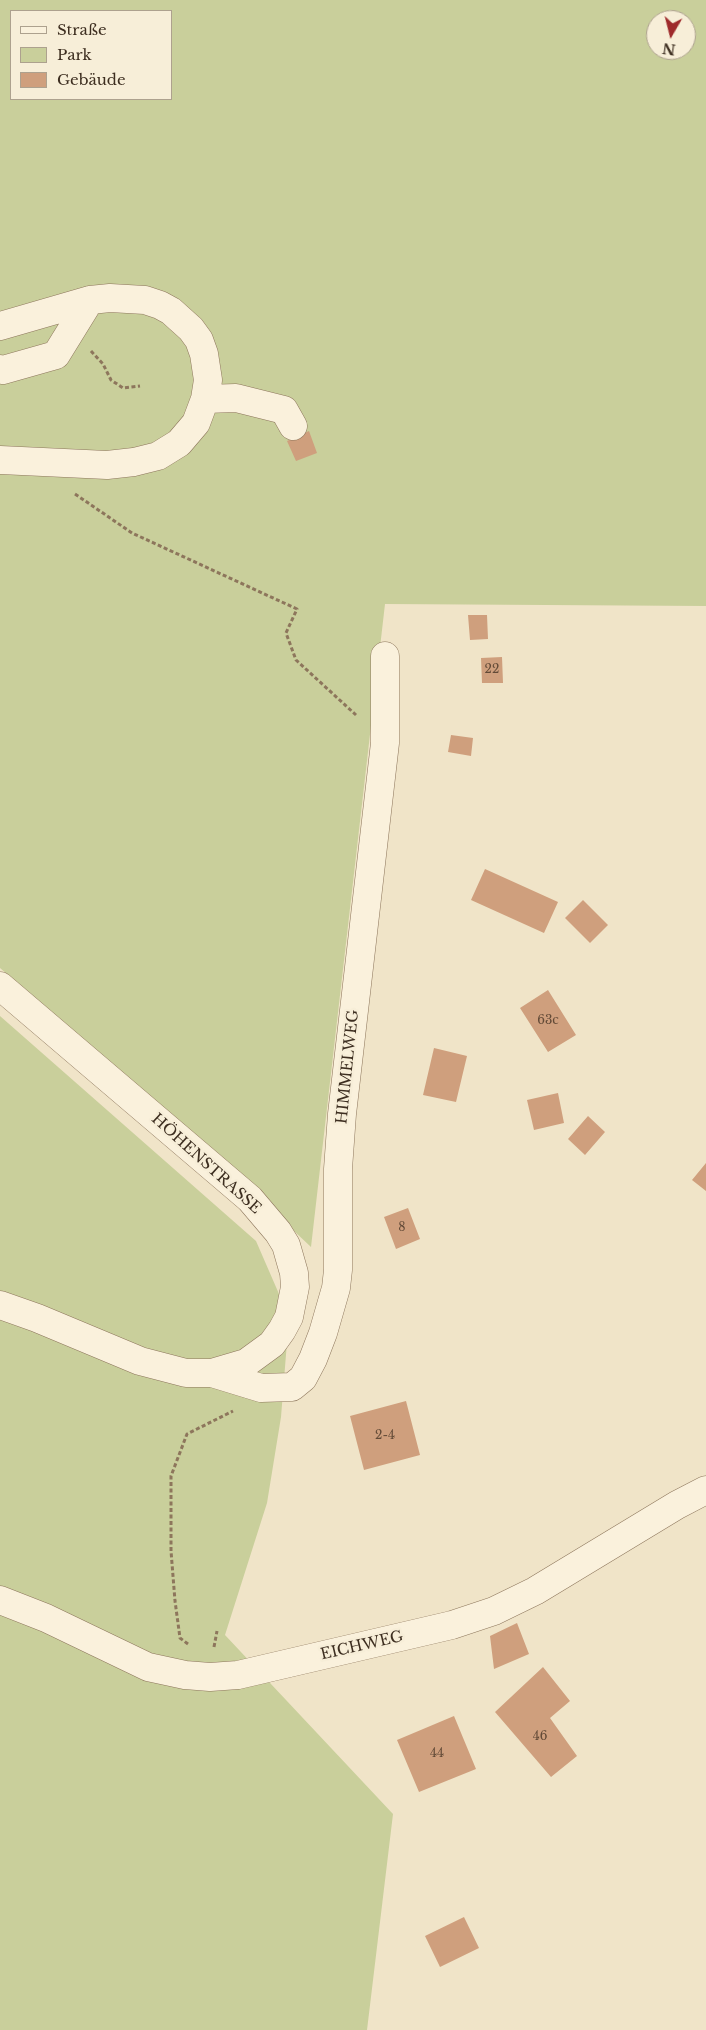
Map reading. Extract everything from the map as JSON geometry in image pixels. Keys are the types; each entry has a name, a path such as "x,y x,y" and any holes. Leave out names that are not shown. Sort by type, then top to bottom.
{"street":[{"path":"0,326 90,300 110,298 145,300 160,305 181,318 199,340 204,354 208,380 206,400 196,423 179,442 158,456 107,465 0,460"},
{"path":"0,369 3,370 56,355 90,300"},
{"path":"206,400 236,398 284,410 293,426"},
{"name":"HIMMELWEG","path":"212,1373 261,1388 292,1386 303,1378 313,1359 323,1334 336,1288 338,1270 338,1169 342,1114 385,743 385,656"},
{"name":"HÖHENSTRASSE","path":"0,986 250,1199 278,1232 286,1245 294,1273 295,1287 289,1317 272,1344 246,1363 212,1373 186,1373 140,1361 37,1318 0,1306"},
{"name":"EICHWEG","path":"0,1600 46,1618 148,1667 185,1675 210,1677 238,1675 452,1625 494,1610 535,1591 676,1505 706,1490"}],"path":[{"path":"68,338 84,342 103,364 111,380 123,388 140,386"},
{"path":"69,489 132,533 296,609 286,633 296,660 385,743"},
{"path":"193,1648 180,1638 175,1601 170,1551 171,1476 187,1434 253,1401 261,1388"}],"green space":[{"path":"0,0 706,0 706,606 385,604 311,1247 189,1132 0,968"},
{"path":"0,1016 256,1241 289,1317 281,1417 267,1503 225,1635 393,1814 367,2030 0,2030"}],"building":[{"path":"309,431 317,453 296,461 287,441"},
{"path":"468,615 487,615 488,639 470,640"},
{"path":"502,657 503,683 482,683 481,658"},
{"path":"451,735 473,738 471,756 448,752"},
{"path":"485,869 558,902 544,933 471,900"},
{"path":"583,900 608,925 590,943 565,918"},
{"path":"548,990 576,1035 548,1052 520,1008"},
{"path":"434,1048 467,1056 456,1102 423,1095"},
{"path":"558,1093 564,1123 534,1130 527,1100"},
{"path":"588,1116 605,1132 585,1155 568,1139"},
{"path":"706,1163 706,1191 692,1180"},
{"path":"408,1208 420,1239 396,1249 384,1217"},
{"path":"406,1401 420,1455 364,1470 350,1416"},
{"path":"517,1623 529,1654 494,1669 490,1636"},
{"path":"543,1667 570,1701 550,1718 577,1756 551,1777 495,1712"},
{"path":"454,1716 476,1769 419,1792 397,1740"},
{"path":"464,1917 479,1948 440,1967 425,1936"}]}
